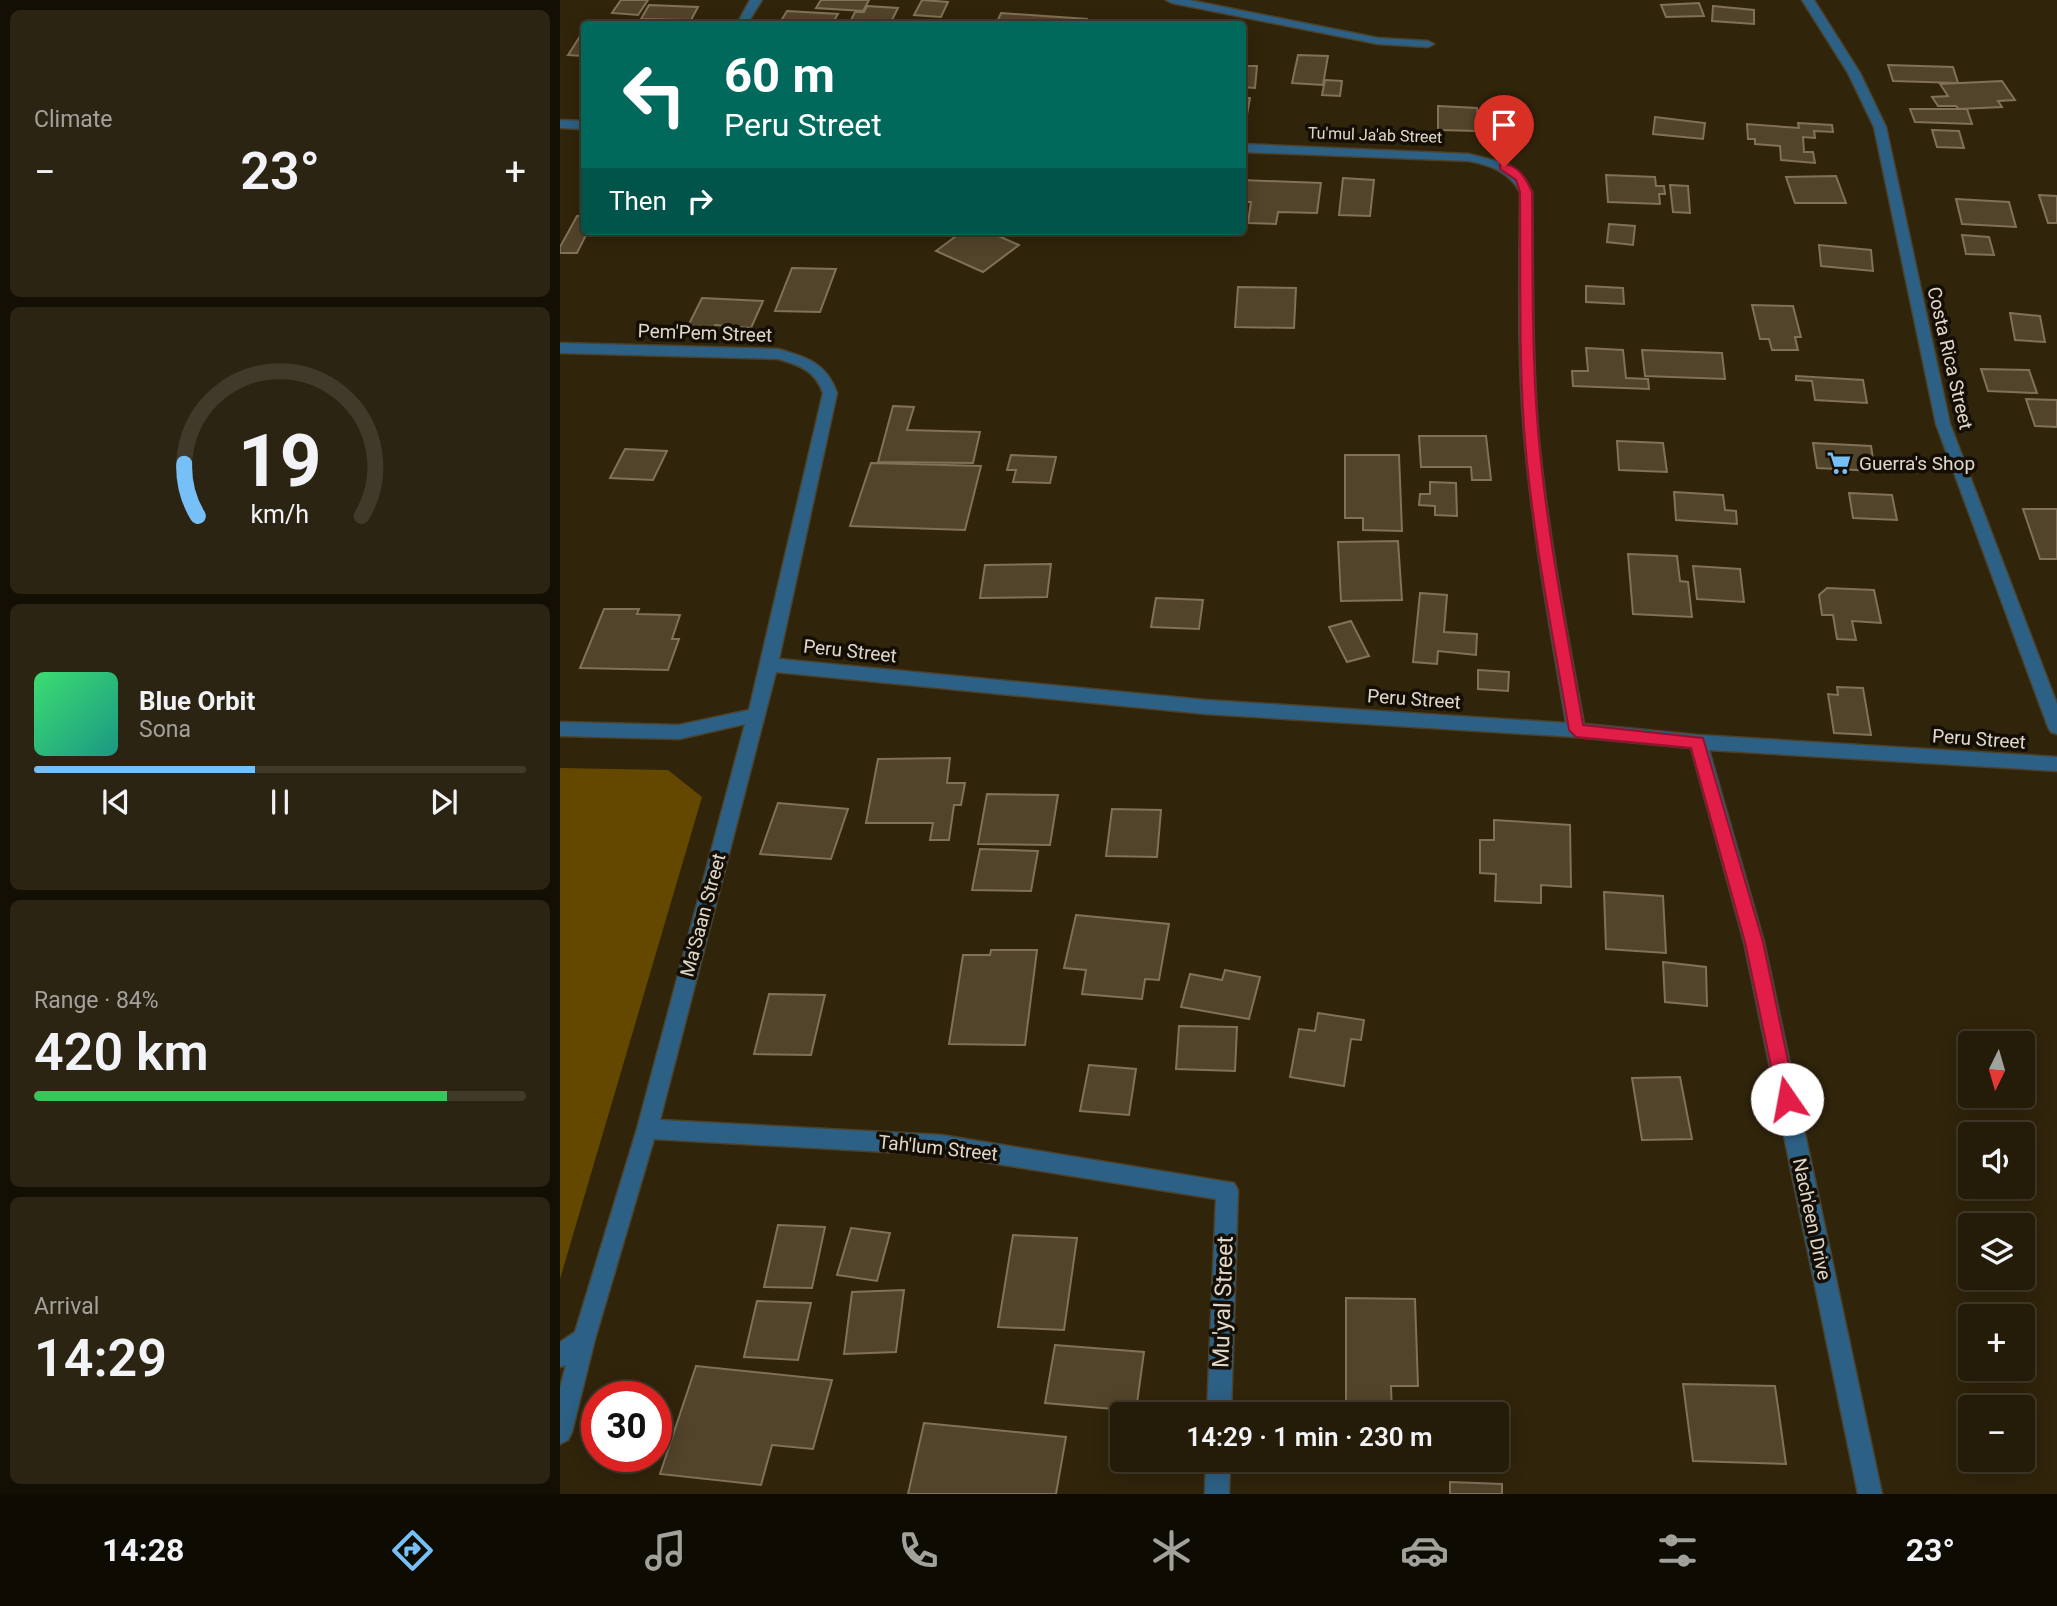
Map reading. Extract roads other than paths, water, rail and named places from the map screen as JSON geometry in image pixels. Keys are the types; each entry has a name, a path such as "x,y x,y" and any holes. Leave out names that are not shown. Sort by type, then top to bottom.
{"street":[{"path":"744,21 756,0"},
{"path":"1172,0 1370,39 1428,44"},
{"name":"Costa Rica Street","path":"1808,0 1854,73 1880,127 1943,424 2057,727"},
{"path":"560,124 581,125"},
{"name":"Tu'mul Ja'ab Street","path":"1246,148 1476,158 1504,167 1521,178 1526,192 1528,377 1534,460 1543,534 1576,730"},
{"name":"Pem'Pem Street","path":"560,348 779,354 810,363 826,377 830,393"},
{"name":"Ma'Saan Street","path":"560,1432 584,1339 647,1129 756,715 830,393"},
{"name":"Peru Street","path":"769,664 1206,707 2057,764"},
{"path":"560,729 679,732 756,715"},
{"name":"Nach'een Drive","path":"1698,742 1754,942 1870,1494"},
{"name":"Tah'lum Street","path":"647,1129 941,1145 1227,1191"},
{"name":"Mu'yal Street","path":"1219,1402 1227,1191"},
{"path":"560,1356 584,1339"},
{"path":"1217,1494 1218,1472"}],"place":[{"name":"Guerra's Shop","path":"1839,463"}]}
